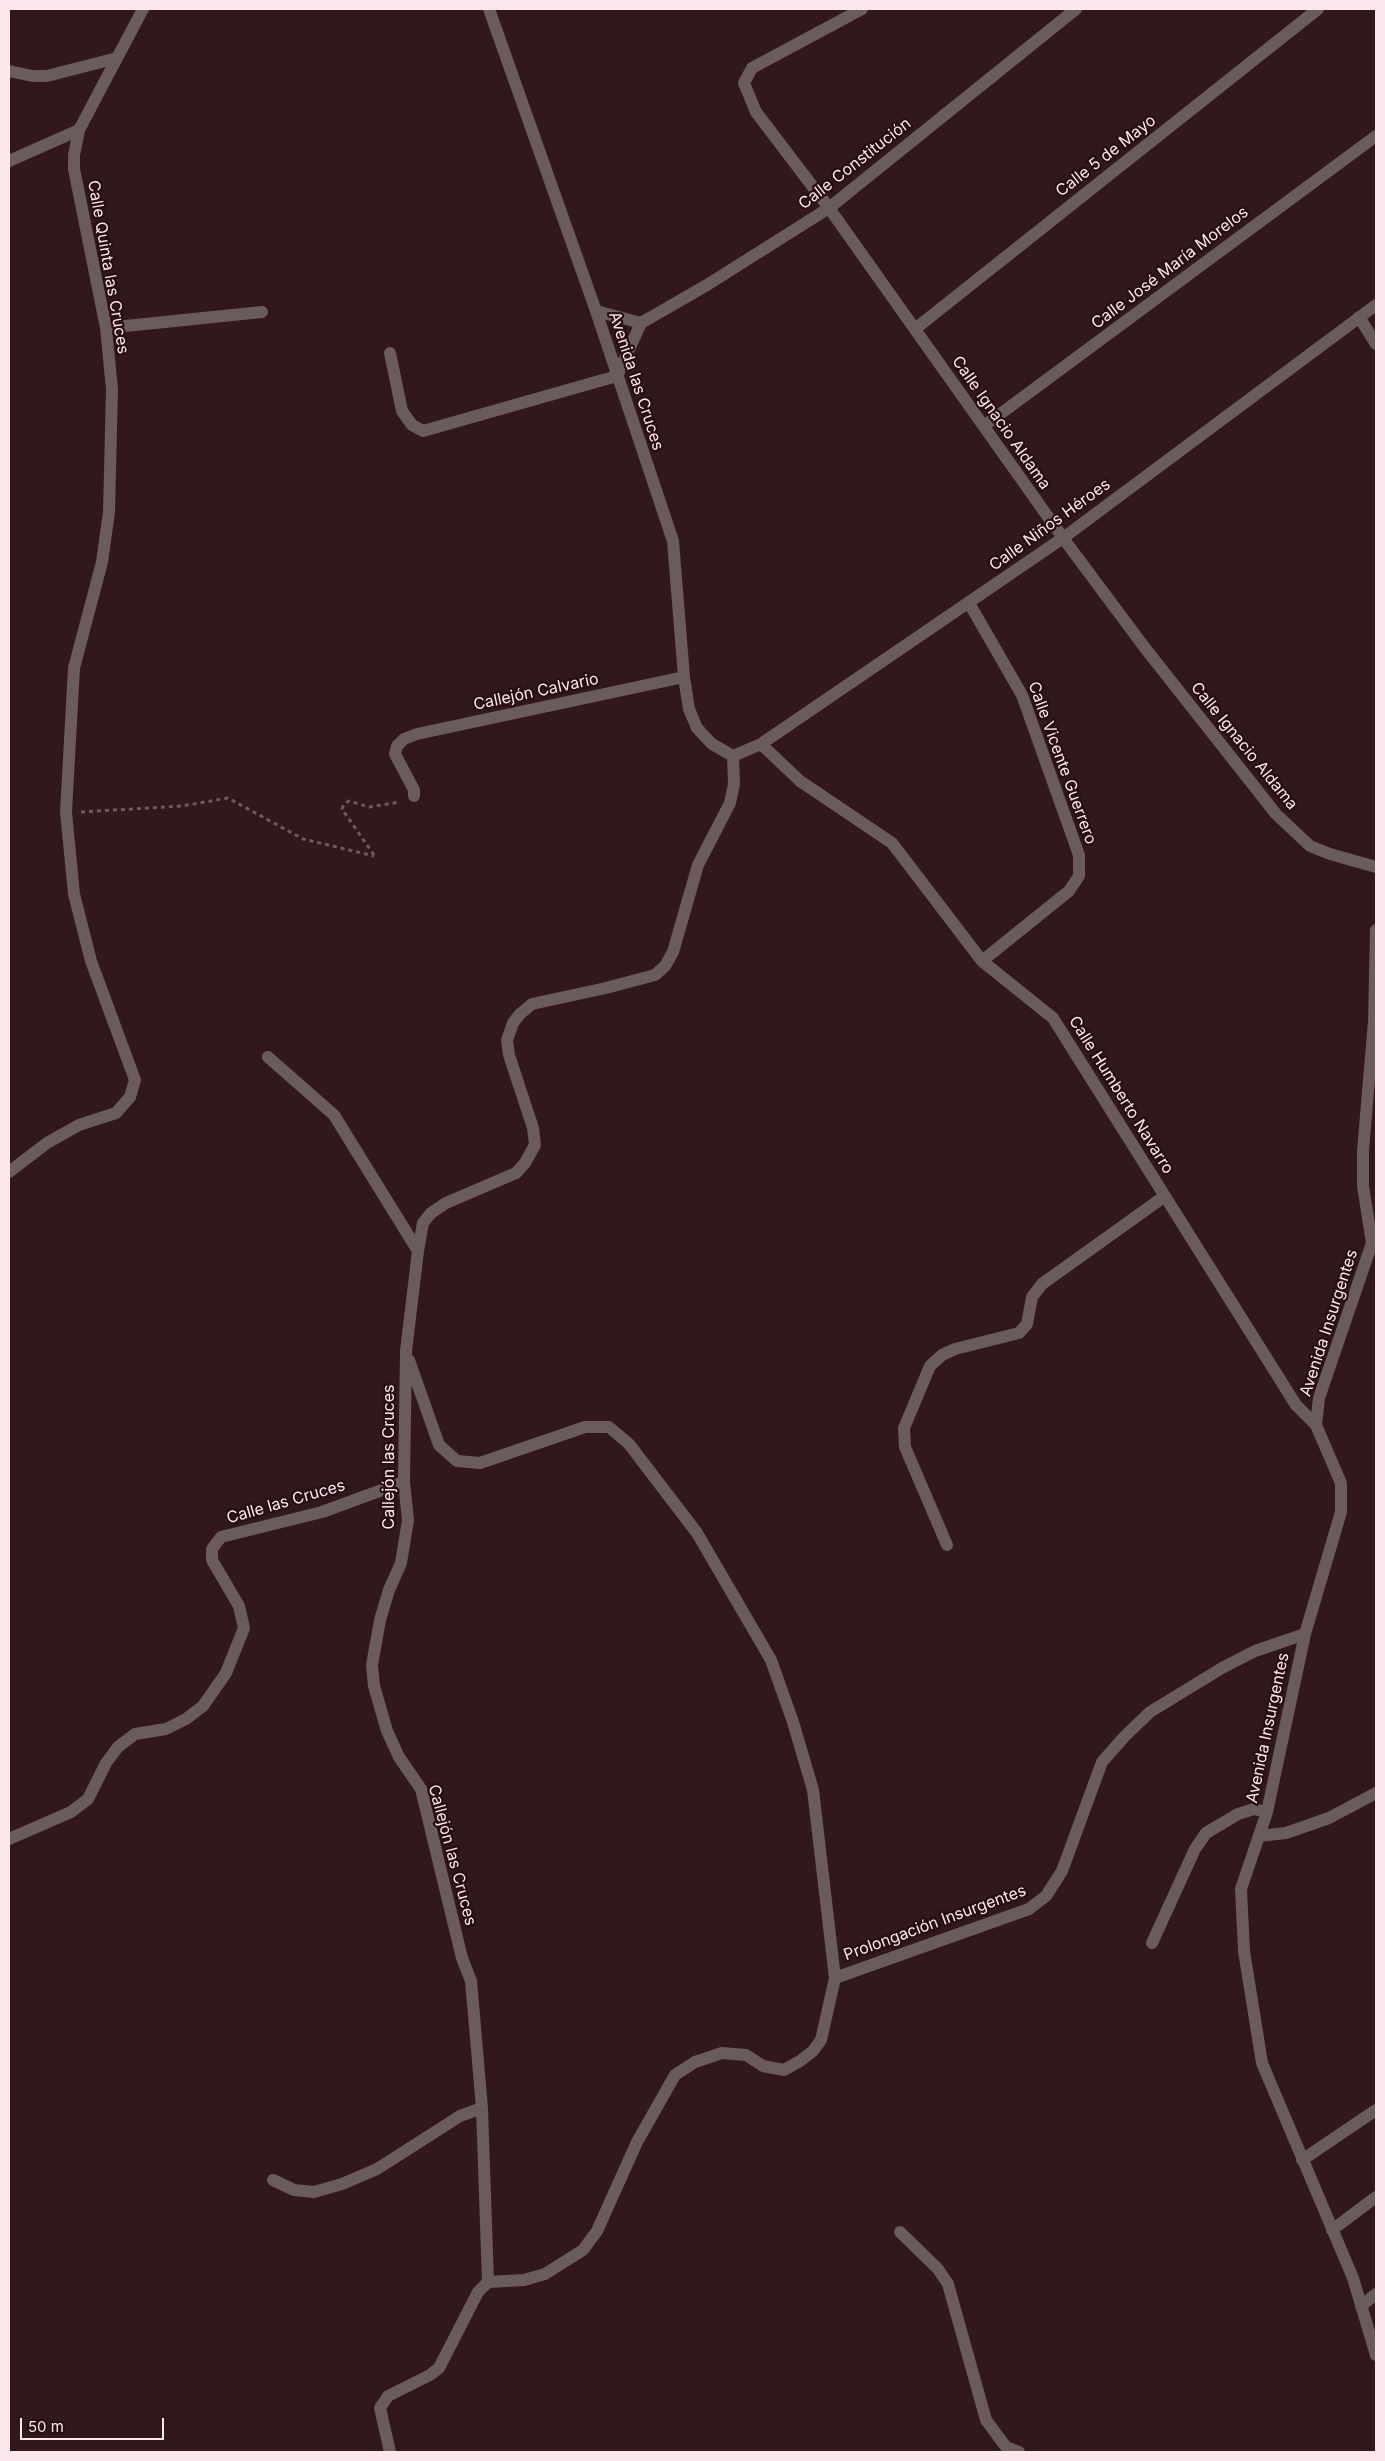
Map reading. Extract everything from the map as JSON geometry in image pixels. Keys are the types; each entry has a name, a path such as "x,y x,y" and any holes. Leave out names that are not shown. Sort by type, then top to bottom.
{"street":[{"name":"Calle Quinta las Cruces","path":"9,1172 47,1143 79,1125 116,1113 130,1097 135,1080 91,961 74,894 66,812 74,668 102,562 109,512 112,389 106,328 74,169 79,130 143,9"},
{"name":"Avenida las Cruces","path":"489,9 596,311 673,541 684,677 689,710 697,728 712,744 733,756"},
{"name":"Calle Ignacio Aldama","path":"862,9 752,68 744,84 756,112 829,208 1063,538 1145,648 1276,814 1310,846 1330,854 1376,867"},
{"name":"Calle Constitución","path":"641,323 707,285 829,208 1076,9"},
{"name":"Calle 5 de Mayo","path":"915,329 1318,9"},
{"path":"9,70 32,76 47,76 117,58"},
{"path":"9,161 79,130"},
{"name":"Calle José María Morelos","path":"984,426 1376,136"},
{"name":"Calle Niños Héroes","path":"733,756 761,744 1063,538 1376,305"},
{"path":"390,353 402,411 412,425 423,431 617,376 641,323 596,311"},
{"path":"106,328 262,312"},
{"path":"1359,317 1376,344"},
{"name":"Calle Vicente Guerrero","path":"969,603 1022,695 1079,855 1079,876 1068,891 982,961"},
{"name":"Callejón Calvario","path":"414,796 414,790 395,754 397,746 404,739 417,734 684,677"},
{"name":"Calle Humberto Navarro","path":"761,744 800,781 892,843 982,961 1053,1018 1296,1405 1316,1425"},
{"name":"Callejón las Cruces","path":"488,2282 482,2108 471,1981 462,1958 422,1790 399,1757 387,1731 374,1686 372,1665 380,1620 388,1590 401,1563 408,1520 404,1482 406,1351 418,1251 424,1223 431,1213 446,1203 516,1173 525,1163 535,1145 533,1128 509,1055 507,1040 513,1023 520,1014 532,1004 655,975 665,966 673,952 698,865 730,803 734,784 733,756"},
{"name":"Avenida Insurgentes","path":"1302,2160 1262,2063 1244,1951 1241,1890 1267,1812 1305,1634 1342,1512 1341,1483 1316,1425 1320,1398 1374,1245 1363,1186 1363,1159 1375,1020 1376,930"},
{"path":"268,1057 334,1115 418,1251"},
{"path":"947,1545 905,1447 904,1428 930,1366 942,1355 955,1349 1019,1332 1027,1324 1032,1297 1042,1284 1165,1196"},
{"path":"390,2452 380,2408 388,2396 430,2375 439,2368 478,2292 488,2282 524,2280 544,2274 583,2250 597,2231 637,2142 675,2076 695,2062 722,2053 746,2055 763,2066 784,2070 813,2051 821,2040 834,1978 813,1790 793,1722 771,1660 697,1533 629,1444 609,1427 585,1427 480,1463 457,1461 439,1445 406,1351"},
{"name":"Calle las Cruces","path":"9,1839 71,1812 88,1799 106,1763 118,1747 135,1734 166,1729 186,1719 203,1706 226,1673 244,1628 239,1606 212,1560 212,1549 221,1537 322,1512 404,1482"},
{"name":"Prolongación Insurgentes","path":"834,1978 1029,1909 1046,1896 1062,1871 1102,1762 1125,1736 1150,1712 1222,1668 1255,1651 1305,1634"},
{"path":"1259,1836 1286,1833 1329,1818 1376,1793"},
{"path":"1152,1942 1195,1849 1206,1833 1238,1814 1254,1809 1267,1812"},
{"path":"273,2180 294,2190 314,2192 342,2184 377,2169 460,2116 482,2108"},
{"path":"1376,2110 1302,2160 1353,2278 1376,2355"},
{"path":"1332,2230 1376,2197"},
{"path":"900,2232 938,2269 948,2284 986,2420 1005,2449 1019,2452"},
{"path":"1362,2306 1376,2294"}],"path":[{"path":"66,812 182,806 228,798 303,839 374,856 342,809 344,804 349,800 369,807 410,800 414,796"}]}
